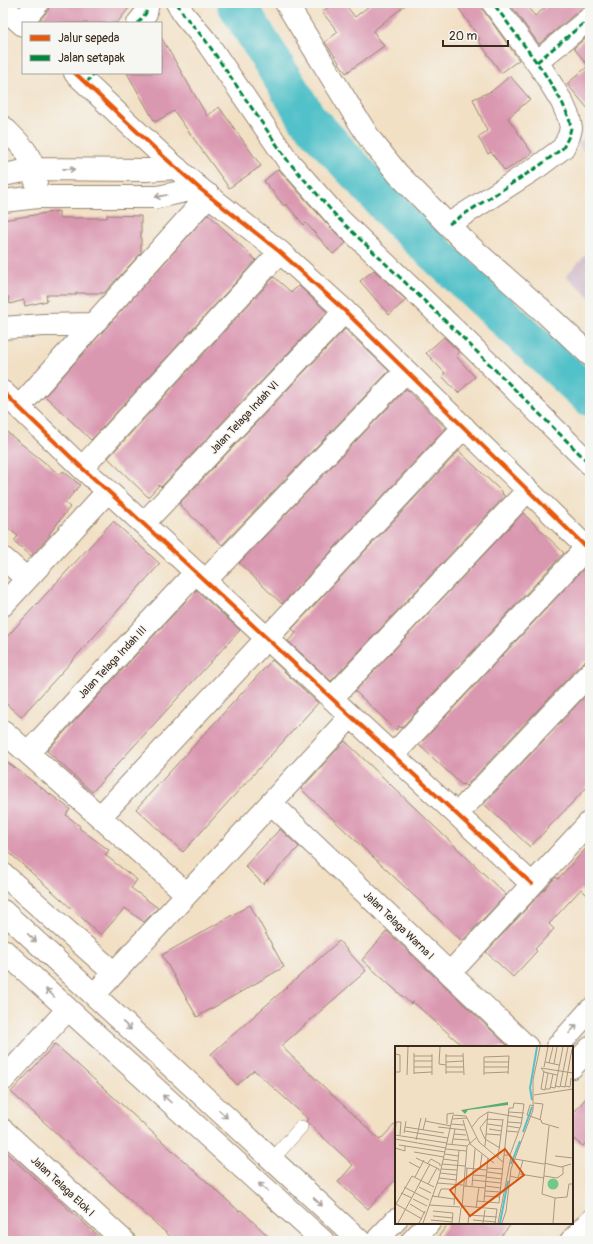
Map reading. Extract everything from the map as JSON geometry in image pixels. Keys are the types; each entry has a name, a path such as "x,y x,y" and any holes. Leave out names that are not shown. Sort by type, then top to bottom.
{"street":[{"path":"24,22 38,3"},
{"path":"139,22 146,13 148,3"},
{"path":"177,3 184,15 206,40 284,156 338,218 462,337 590,464"},
{"path":"286,3 356,118 370,139 398,174 449,224 463,240 542,310 590,356"},
{"path":"449,224 539,166 563,148 569,136 570,118 551,84 537,62 493,3"},
{"path":"3,7 22,24"},
{"path":"537,62 590,18"},
{"path":"85,76 177,168 280,252 345,311 588,549 393,755"},
{"path":"3,127 30,155 35,169 38,197"},
{"path":"3,175 35,169 146,170 177,168"},
{"path":"3,200 38,197 158,197 204,191"},
{"path":"19,407 94,324 204,191"},
{"path":"82,468 280,252"},
{"name":"Jalan Telaga Indah VI","path":"144,523 345,311"},
{"path":"3,328 43,325 94,324"},
{"name":"Jalan Telaga Indah III","path":"28,753 200,576 406,371"},
{"path":"3,392 82,468 144,523 532,884"},
{"path":"100,817 464,427"},
{"path":"332,698 528,490"},
{"path":"3,605 108,491"},
{"path":"3,558 27,579"},
{"path":"457,814 590,673"},
{"path":"94,995 351,716"},
{"path":"3,731 187,894"},
{"name":"Jalan Telaga Warna I","path":"271,803 526,1046"},
{"path":"450,973 590,822"},
{"path":"3,874 114,973"},
{"path":"3,911 272,1160 370,1241 395,1221"},
{"path":"3,950 324,1241"},
{"path":"3,1080 68,1009"},
{"path":"558,1046 590,1010"},
{"path":"573,1066 590,1048"},
{"name":"Jalan Telaga Elok I","path":"3,1130 124,1241"},
{"path":"571,1241 590,1221"},
{"path":"412,1241 428,1224"}],"lane":[{"path":"272,1160 301,1127"}],"shaded area":[{"path":"590,134 590,161 578,143"},
{"path":"590,250 590,298 566,276"}],"building":[{"path":"50,3 133,3 118,22 38,22 48,11"},
{"path":"334,3 344,3 355,17 373,3 408,3 373,31 384,46 346,73 325,42 338,32 322,12"},
{"path":"455,3 481,3 483,10 519,60 501,73"},
{"path":"509,3 524,3 535,16 551,3 590,3 590,6 582,8 539,44"},
{"path":"590,34 590,111 567,84 588,66 574,48"},
{"path":"162,39 207,116 219,107 261,166 229,188 174,111 155,122 128,74 162,74"},
{"path":"510,76 530,99 508,118 532,153 505,171 491,152 488,154 478,137 487,131 473,99 492,91"},
{"path":"278,169 346,243 333,254 306,223 304,225 286,204 284,206 264,181"},
{"path":"59,211 59,218 107,218 107,215 141,216 141,253 104,293 46,295 47,301 25,306 24,300 10,304 8,296 3,298 3,220"},
{"path":"208,214 256,260 91,440 45,396"},
{"path":"374,270 406,300 389,315 360,281"},
{"path":"274,277 291,292 299,286 327,312 161,487 159,485 148,497 108,458"},
{"path":"345,329 389,371 222,545 179,504"},
{"path":"444,337 459,352 456,356 475,377 458,393 442,376 445,373 426,353"},
{"path":"406,389 446,428 282,604 239,563"},
{"path":"3,429 60,475 63,471 80,485 65,503 70,507 49,534 50,535 31,556 14,541 18,536 3,524"},
{"path":"459,451 505,496 331,681 288,641 296,633 292,629"},
{"path":"523,513 564,553 401,728 399,726 396,730 355,691"},
{"path":"113,521 160,564 21,717 3,701 3,641"},
{"path":"589,563 590,661 586,661 581,664 466,786 463,784 462,785 419,745"},
{"path":"196,590 240,630 92,792 47,751"},
{"path":"272,660 318,703 183,852 136,809"},
{"path":"590,691 590,784 530,847 484,804"},
{"path":"345,741 506,895 462,941 301,789"},
{"path":"3,759 70,809 66,815 80,826 79,828 109,850 105,855 137,880 131,888 158,908 144,922 125,908 101,935 3,847"},
{"path":"280,829 299,847 263,884 245,866"},
{"path":"590,844 590,898 581,889 549,924 554,929 535,949 537,951 513,977 486,952 556,877 558,879"},
{"path":"250,905 284,967 197,1017 162,955"},
{"path":"387,931 508,1046 463,1046 413,1002 411,1004 362,960"},
{"path":"339,941 366,971 281,1046 380,1140 395,1124 395,1180 368,1209 338,1182 353,1165 306,1121 308,1119 254,1070 237,1085 211,1054"},
{"path":"55,1044 239,1211 241,1210 273,1241 175,1241 11,1092"},
{"path":"590,1093 590,1138 583,1146 573,1139 573,1114"},
{"path":"3,1150 74,1214 104,1241 3,1241"},
{"path":"448,1224 511,1224 497,1241 435,1241"}],"waterway":[{"path":"236,3 307,118 405,225 590,397"}],"marked path":[{"path":"139,22 146,13 148,3"},
{"path":"177,3 184,15 206,41 288,161 338,218 462,337 590,464"},
{"path":"449,224 539,166 563,148 571,128 569,118 562,102 543,71 493,3"},
{"path":"537,62 590,18"},
{"path":"86,83 94,74"}],"cycle path":[{"path":"76,74 199,188 280,252 345,311 590,551"},
{"path":"3,392 82,468 532,884"}]}
